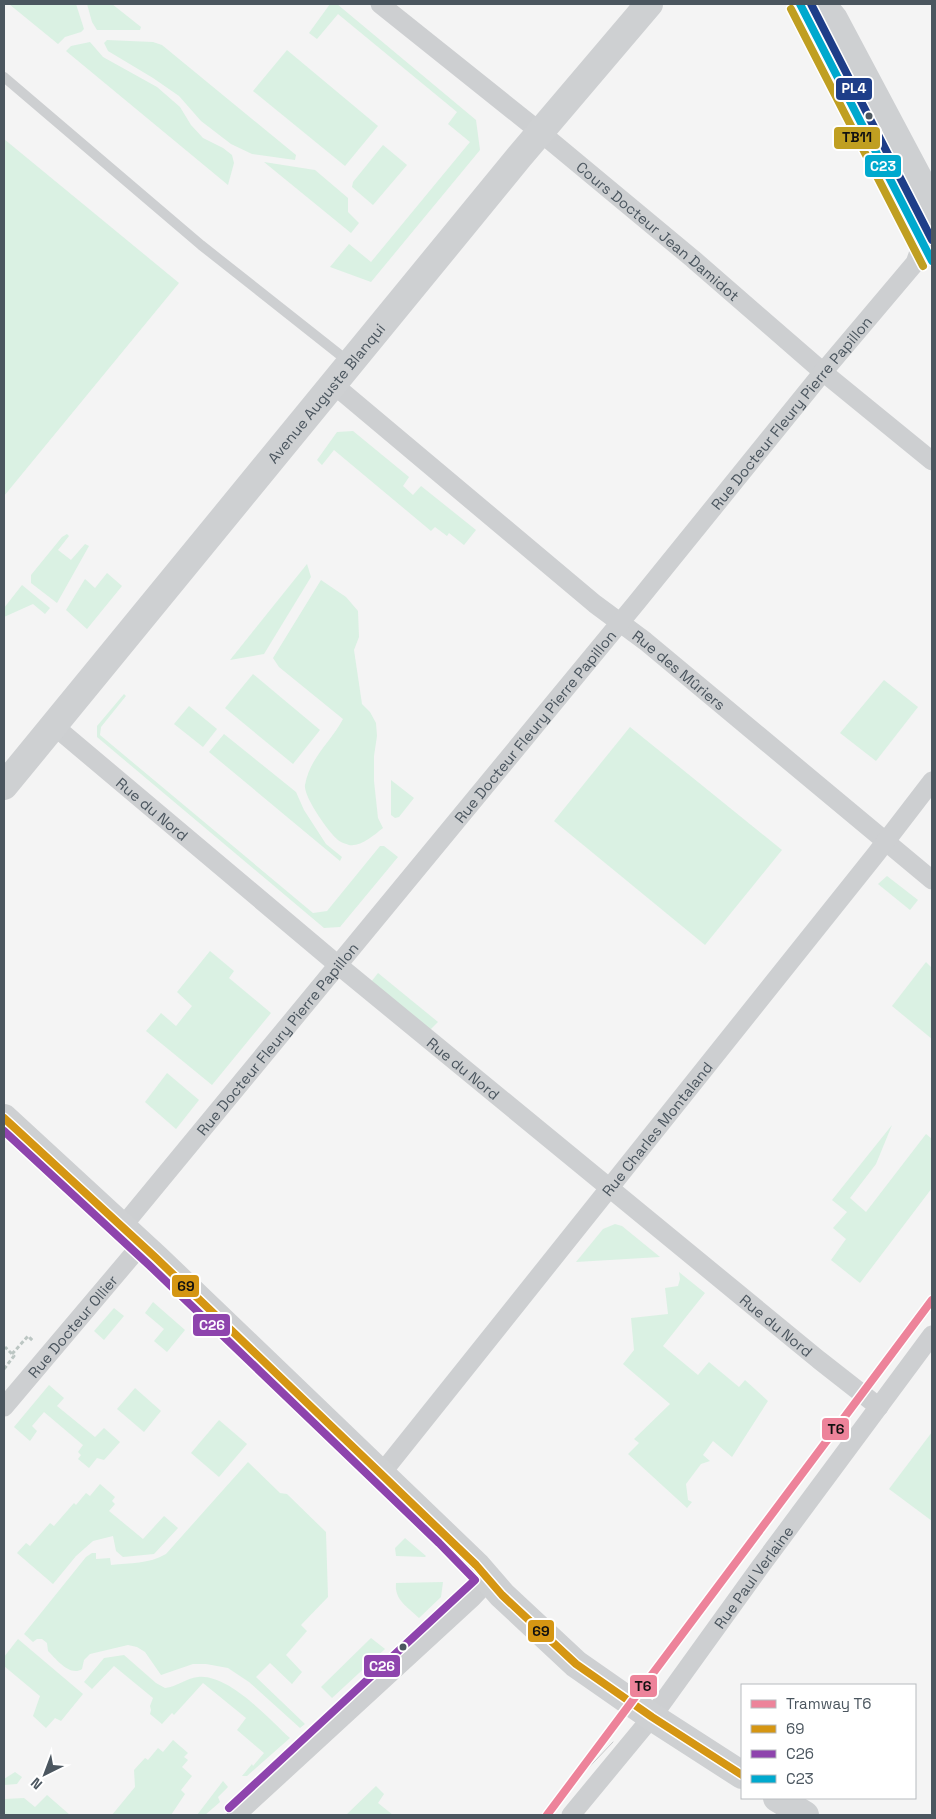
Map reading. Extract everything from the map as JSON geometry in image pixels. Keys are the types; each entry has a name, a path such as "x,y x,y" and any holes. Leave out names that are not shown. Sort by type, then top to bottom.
{"main road":[{"name":"Avenue Auguste Blanqui","path":"4,786 332,384 540,132 649,4"},
{"path":"822,4 834,19 919,179 929,225"},
{"path":"4,1118 132,1236 476,1565 502,1595 576,1664 652,1718 741,1774"},
{"path":"779,1799 805,1815"}],"street":[{"name":"Cours Docteur Jean Damidot","path":"390,7 693,259 822,372 932,461"},
{"name":"Rue Docteur Fleury Pierre Papillon","path":"132,1236 338,965 620,623 822,372 914,263 929,225"},
{"name":"Rue des Mûriers","path":"332,384 932,880"},
{"name":"Rue du Nord","path":"53,725 338,965 839,1377 879,1407"},
{"name":"Rue Charles Montaland","path":"381,1474 932,781"},
{"name":"Rue Docteur Ollier","path":"4,1407 132,1236"},
{"name":"Rue Paul Verlaine","path":"571,1815 652,1718 760,1567 932,1335"},
{"path":"236,1815 472,1598 489,1580"}],"lane":[{"path":"800,4 929,225 932,261"},
{"path":"4,77 201,245 350,363"}],"path":[{"path":"4,1369 14,1356 12,1354 28,1336"},
{"path":"5,1348 12,1354"}],"green space":[{"path":"9,4 76,4 84,29 81,32 65,37 58,44"},
{"path":"87,4 112,4 141,27 140,30 97,30 92,22"},
{"path":"330,4 337,4 476,120 480,150 371,282 330,267 349,244 371,262 470,142 448,124 457,112 338,14 317,39 309,33"},
{"path":"107,40 153,42 162,45 296,155 295,160 252,154 231,144 201,121 179,96 108,51 104,43"},
{"path":"90,42 103,57 157,87 180,107 191,125 203,138 232,155 234,163 228,185 66,51 71,46"},
{"path":"287,50 378,126 345,166 253,91"},
{"path":"4,139 179,283 4,496"},
{"path":"383,145 407,165 373,205 352,187 353,182"},
{"path":"264,162 315,170 348,198 348,212 359,223 351,233"},
{"path":"353,431 409,477 403,486 413,495 421,486 476,530 464,545 449,533 447,536 435,527 431,531 334,450 322,465 317,460 337,432"},
{"path":"67,534 69,536 58,550 71,560 85,544 89,546 57,603 31,583 31,575 62,537"},
{"path":"307,564 311,577 264,654 230,660"},
{"path":"107,573 122,586 87,629 66,610 85,579 95,588"},
{"path":"321,580 346,597 358,611 359,637 354,650 362,704 370,712 376,723 374,781 378,818 383,828 367,840 354,845 339,841 334,836 317,814 305,790 311,766 343,719 279,667 273,658"},
{"path":"22,585 50,608 45,614 33,604 4,617 4,608"},
{"path":"253,674 320,730 293,764 225,708"},
{"path":"884,680 918,707 876,761 840,733"},
{"path":"124,694 126,696 101,727 100,735 313,913 327,911 380,846 384,846 398,857 340,927 324,928 97,737 97,726"},
{"path":"189,706 217,729 203,747 174,724"},
{"path":"630,727 782,850 705,945 554,821"},
{"path":"224,734 296,792 304,810 326,844 342,857 340,861 209,752"},
{"path":"391,780 414,798 399,817 395,818 391,815"},
{"path":"887,876 918,900 910,910 878,884"},
{"path":"210,951 234,971 229,978 271,1013 212,1085 146,1031 161,1013 176,1026 192,1006 177,992"},
{"path":"926,962 932,968 932,1039 892,1006"},
{"path":"378,973 438,1022 430,1030 371,982"},
{"path":"167,1073 199,1100 176,1129 145,1102"},
{"path":"892,1125 876,1164 850,1198 866,1212 926,1134 932,1139 932,1188 860,1283 831,1260 846,1239 833,1228 847,1212 832,1200"},
{"path":"615,1224 622,1226 660,1257 576,1262 603,1229"},
{"path":"679,1272 705,1293 663,1346 698,1375 709,1362 739,1387 745,1380 768,1401 732,1457 713,1441 703,1455 710,1461 701,1464 686,1484 688,1500 692,1502 687,1508 628,1454 639,1443 634,1439 670,1404 623,1364 634,1350 631,1318 668,1314 665,1288 678,1286"},
{"path":"153,1302 185,1330 167,1352 154,1341 164,1329 145,1313"},
{"path":"114,1308 124,1316 104,1340 94,1331"},
{"path":"49,1385 64,1398 57,1406 95,1437 104,1428 120,1442 104,1460 97,1458 89,1468 78,1459 81,1455 78,1452 83,1445 44,1412 32,1426 37,1431 30,1441 14,1427"},
{"path":"135,1388 161,1411 144,1432 117,1409"},
{"path":"219,1420 247,1444 219,1477 191,1453"},
{"path":"932,1432 932,1521 889,1489"},
{"path":"248,1462 280,1493 287,1494 326,1532 328,1597 301,1625 307,1631 286,1655 302,1672 292,1684 270,1663 256,1677 305,1724 300,1728 249,1682 228,1668 193,1664 161,1675 145,1652 137,1647 128,1645 90,1654 84,1660 82,1669 73,1671 64,1666 48,1651 47,1643 42,1639 37,1639 33,1642 24,1634 86,1557 96,1553 96,1559 110,1558 111,1565 146,1561 166,1554"},
{"path":"100,1484 115,1497 112,1501 115,1504 109,1511 143,1539 164,1516 178,1528 154,1554 123,1557 116,1551 113,1536 93,1541 76,1556 53,1584 17,1553 26,1543 30,1546 50,1523 54,1526 74,1503 76,1505 86,1493 90,1496"},
{"path":"405,1538 426,1556 396,1556 395,1548"},
{"path":"443,1582 441,1597 419,1618 399,1599 397,1594 396,1583"},
{"path":"371,1638 385,1649 332,1698 321,1687"},
{"path":"18,1639 83,1694 61,1721 55,1718 46,1728 33,1716 40,1696 4,1666 4,1657"},
{"path":"124,1655 156,1683 165,1688 198,1677 222,1682 247,1699 290,1738 247,1776 242,1776 264,1753 237,1730 246,1718 203,1683 174,1715 172,1713 162,1724 150,1714 153,1698 114,1666 92,1689 84,1682 104,1658"},
{"path":"173,1740 188,1753 184,1757 188,1760 182,1767 192,1776 181,1790 185,1794 171,1815 112,1815 135,1787 134,1770 145,1758 148,1760 158,1748 163,1752"},
{"path":"15,1772 22,1777 17,1784 4,1785 4,1779"},
{"path":"223,1781 228,1787 218,1797 220,1802 205,1815 197,1815"},
{"path":"376,1786 384,1794 378,1803 393,1815 346,1815"},
{"path":"47,1795 70,1815 4,1815 4,1799 24,1798 35,1807"}],"tram line":[{"name":"T6","path":"547,1815 932,1300"},
{"path":"556,1802 613,1742"}],"transit line":[{"name":"C23","path":"800,4 932,261"},
{"name":"PL4","path":"811,4 932,240"},
{"name":"TB11","path":"791,9 923,266"},
{"name":"69","path":"4,1118 156,1258 476,1565 502,1595 576,1664 652,1717 741,1774"},
{"name":"C26","path":"4,1131 149,1265 439,1543 475,1580 229,1808"}]}
